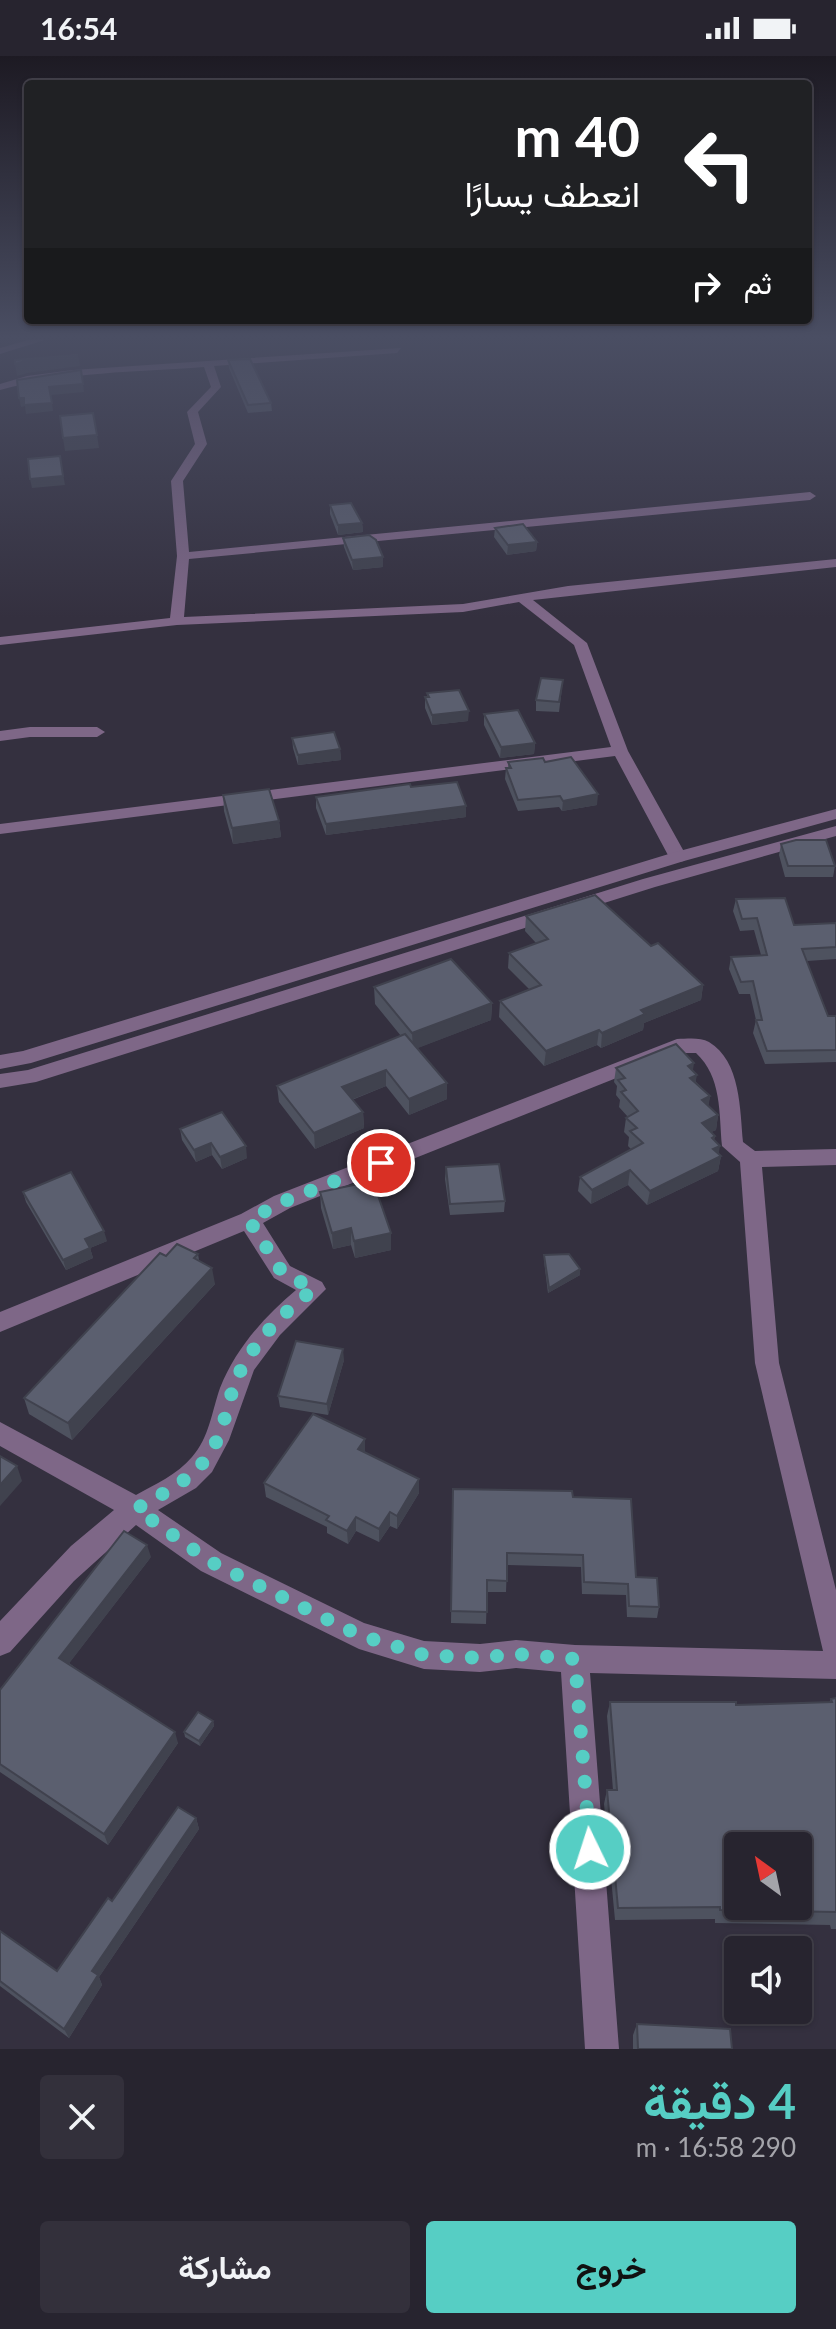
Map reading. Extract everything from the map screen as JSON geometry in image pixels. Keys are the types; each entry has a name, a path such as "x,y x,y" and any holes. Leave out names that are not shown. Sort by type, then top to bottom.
{"street":[{"path":"177,621 183,556 177,481 201,444 198,432"},
{"path":"183,556 810,496"},
{"path":"0,641 177,621 463,608 568,590 836,563"},
{"path":"522,598 580,643 620,751 678,857"},
{"path":"0,736 30,732 97,732"},
{"path":"0,829 620,751"},
{"path":"0,1062 24,1058 678,857 836,814"},
{"path":"0,1081 29,1077 649,883 836,831"},
{"path":"0,1322 249,1220 282,1202 677,1046 701,1046 713,1057 727,1086 733,1146 751,1159 836,1157"},
{"path":"751,1159 767,1363 836,1647"},
{"path":"0,1642 76,1557 136,1509 193,1475 211,1453 238,1376 283,1313 314,1289 282,1272 249,1220"},
{"path":"0,1433 136,1509 211,1562 359,1635 424,1655 480,1658 516,1654 575,1659 836,1665"},
{"path":"575,1659 602,2049"}],"building":[{"path":"62,432 96,432 97,435 63,438"},
{"path":"60,456 63,476 30,479 28,459"},
{"path":"351,503 362,523 338,525 330,505"},
{"path":"523,524 537,542 508,545 495,528"},
{"path":"369,535 376,540 383,557 352,560 343,538"},
{"path":"541,678 563,680 559,702 536,700"},
{"path":"459,690 469,711 432,715 425,697 429,697 427,693"},
{"path":"518,710 535,743 501,747 484,714"},
{"path":"334,732 340,749 298,755 292,738"},
{"path":"571,757 598,794 563,801 560,796 518,800 506,768 511,768 508,762 543,758 545,762"},
{"path":"457,782 466,806 326,824 316,797 410,784 411,787"},
{"path":"269,789 279,821 232,828 223,795"},
{"path":"796,840 826,840 835,866 788,866 781,844"},
{"path":"595,895 651,946 658,943 703,985 641,1010 645,1014 602,1033 599,1030 546,1051 500,1001 541,985 509,953 548,939 526,916"},
{"path":"785,898 794,925 836,923 836,947 802,949 828,1016 836,1016 836,1050 767,1051 756,1020 762,1020 753,981 741,982 731,957 767,955 757,918 742,919 736,899"},
{"path":"451,959 492,1003 412,1033 374,987"},
{"path":"405,1034 447,1083 409,1099 386,1070 342,1087 363,1112 314,1133 277,1086"},
{"path":"676,1044 694,1063 688,1066 697,1075 690,1078 710,1096 702,1100 718,1115 702,1123 715,1136 712,1138 720,1146 713,1149 721,1156 650,1191 630,1170 592,1190 580,1177 643,1143 630,1131 637,1128 626,1118 638,1111 621,1092 626,1090 618,1080 625,1078 616,1068"},
{"path":"222,1112 246,1146 220,1157 211,1143 194,1150 180,1129"},
{"path":"499,1164 505,1201 450,1204 446,1167"},
{"path":"71,1172 104,1231 85,1239 90,1248 63,1260 23,1192"},
{"path":"373,1181 391,1233 354,1241 351,1228 332,1233 320,1192"},
{"path":"177,1244 198,1254 194,1258 212,1268 68,1423 24,1398 160,1253 166,1256"},
{"path":"569,1254 580,1269 549,1288 544,1255"},
{"path":"296,1341 343,1349 327,1404 278,1396"},
{"path":"313,1414 365,1439 358,1449 419,1479 397,1516 390,1512 379,1529 356,1517 347,1531 326,1520 329,1516 264,1483"},
{"path":"0,1456 17,1466 0,1485"},
{"path":"453,1489 572,1491 573,1497 631,1499 636,1577 657,1578 659,1607 629,1606 628,1584 584,1582 583,1555 507,1553 507,1581 487,1580 487,1612 451,1611"},
{"path":"124,1531 147,1545 59,1658 175,1732 104,1834 0,1764 0,1690"},
{"path":"836,1698 836,1912 812,1912 812,1832 724,1832 724,1910 720,1907 618,1908 607,1790 617,1790 610,1702 736,1702 736,1705 832,1702 831,1699"},
{"path":"198,1712 213,1721 199,1741 184,1732"},
{"path":"178,1807 196,1818 92,1971 98,1975 64,2029 0,1981 0,1931 57,1971 108,1898 112,1901"},
{"path":"637,2024 730,2029 732,2049 638,2049"}],"route":[{"path":"381,1163 282,1202 249,1220 282,1272 314,1289 283,1313 238,1376 211,1453 193,1475 136,1509 211,1562 359,1635 424,1655 480,1658 516,1654 575,1659 590,1849"}]}
